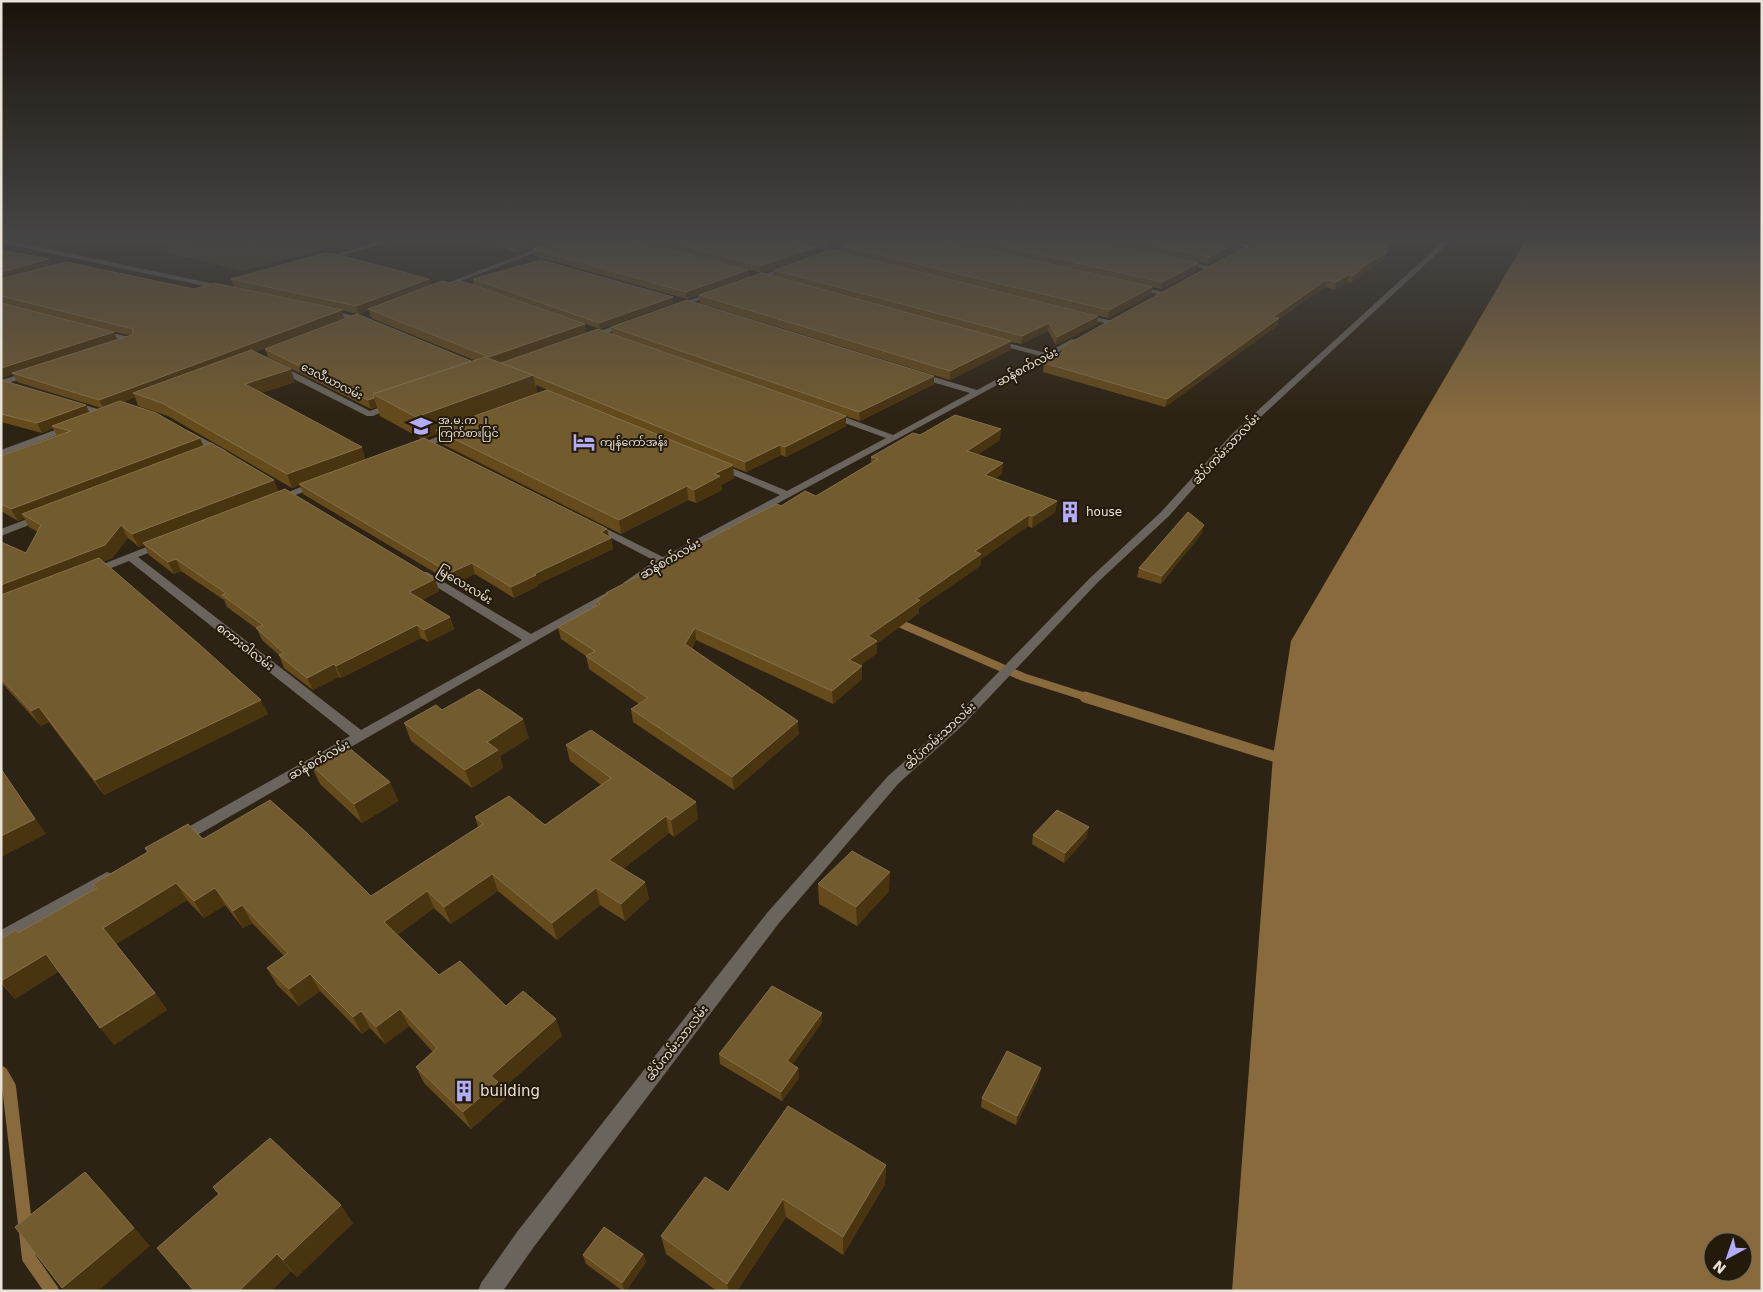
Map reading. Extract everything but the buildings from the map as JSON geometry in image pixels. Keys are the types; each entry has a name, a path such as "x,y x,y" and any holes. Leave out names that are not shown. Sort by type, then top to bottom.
{"street":[{"path":"670,309 707,296"},
{"path":"1145,302 1155,296"},
{"name":"ဆိပ်ကမ်းသာလမ်း","path":"489,1291 524,1240 773,918 893,780 959,721 1094,580 1165,514 1236,435 1387,296"},
{"path":"669,298 697,306"},
{"path":"322,310 364,316 378,326"},
{"name":"ဆန်စက်လမ်း","path":"173,842 530,639 595,605 663,561 1113,320 1071,313"},
{"path":"341,325 364,316"},
{"path":"580,340 634,321"},
{"path":"94,330 132,340 113,346"},
{"path":"590,330 617,340"},
{"path":"990,340 1048,356"},
{"name":"ဒေလီယာလမ်း","path":"274,366 370,414 406,401"},
{"path":"1,382 39,370"},
{"path":"912,373 978,393"},
{"path":"1,382 20,388"},
{"path":"58,400 108,413 88,421"},
{"path":"820,412 894,438"},
{"path":"1,453 79,424"},
{"path":"179,428 212,451 233,459"},
{"path":"410,450 432,445 465,429"},
{"path":"706,461 789,495"},
{"path":"263,504 326,480"},
{"path":"1,534 49,514"},
{"path":"585,522 663,561"},
{"path":"84,575 175,539"},
{"name":"စကားဝါလမ်း","path":"131,556 360,737"},
{"name":"မြလေးလမ်း","path":"414,569 530,639"},
{"path":"1,939 115,874"}],"shaded area":[{"path":"1493,296 1762,296 1762,1291 1232,1291 1273,756 1291,641"}],"waterway":[{"path":"899,623 1023,677 1089,698"},
{"path":"1085,697 1273,756"},
{"path":"1,1073 9,1087 29,1258 52,1291"}],"place":[{"name":"အ.မ.က ၂ ကြက်စားပြင်","path":"421,426"},
{"name":"ကျန်ကော်အန်း","path":"584,442"},
{"name":"house","path":"1070,512"},
{"name":"building","path":"464,1091"}]}
